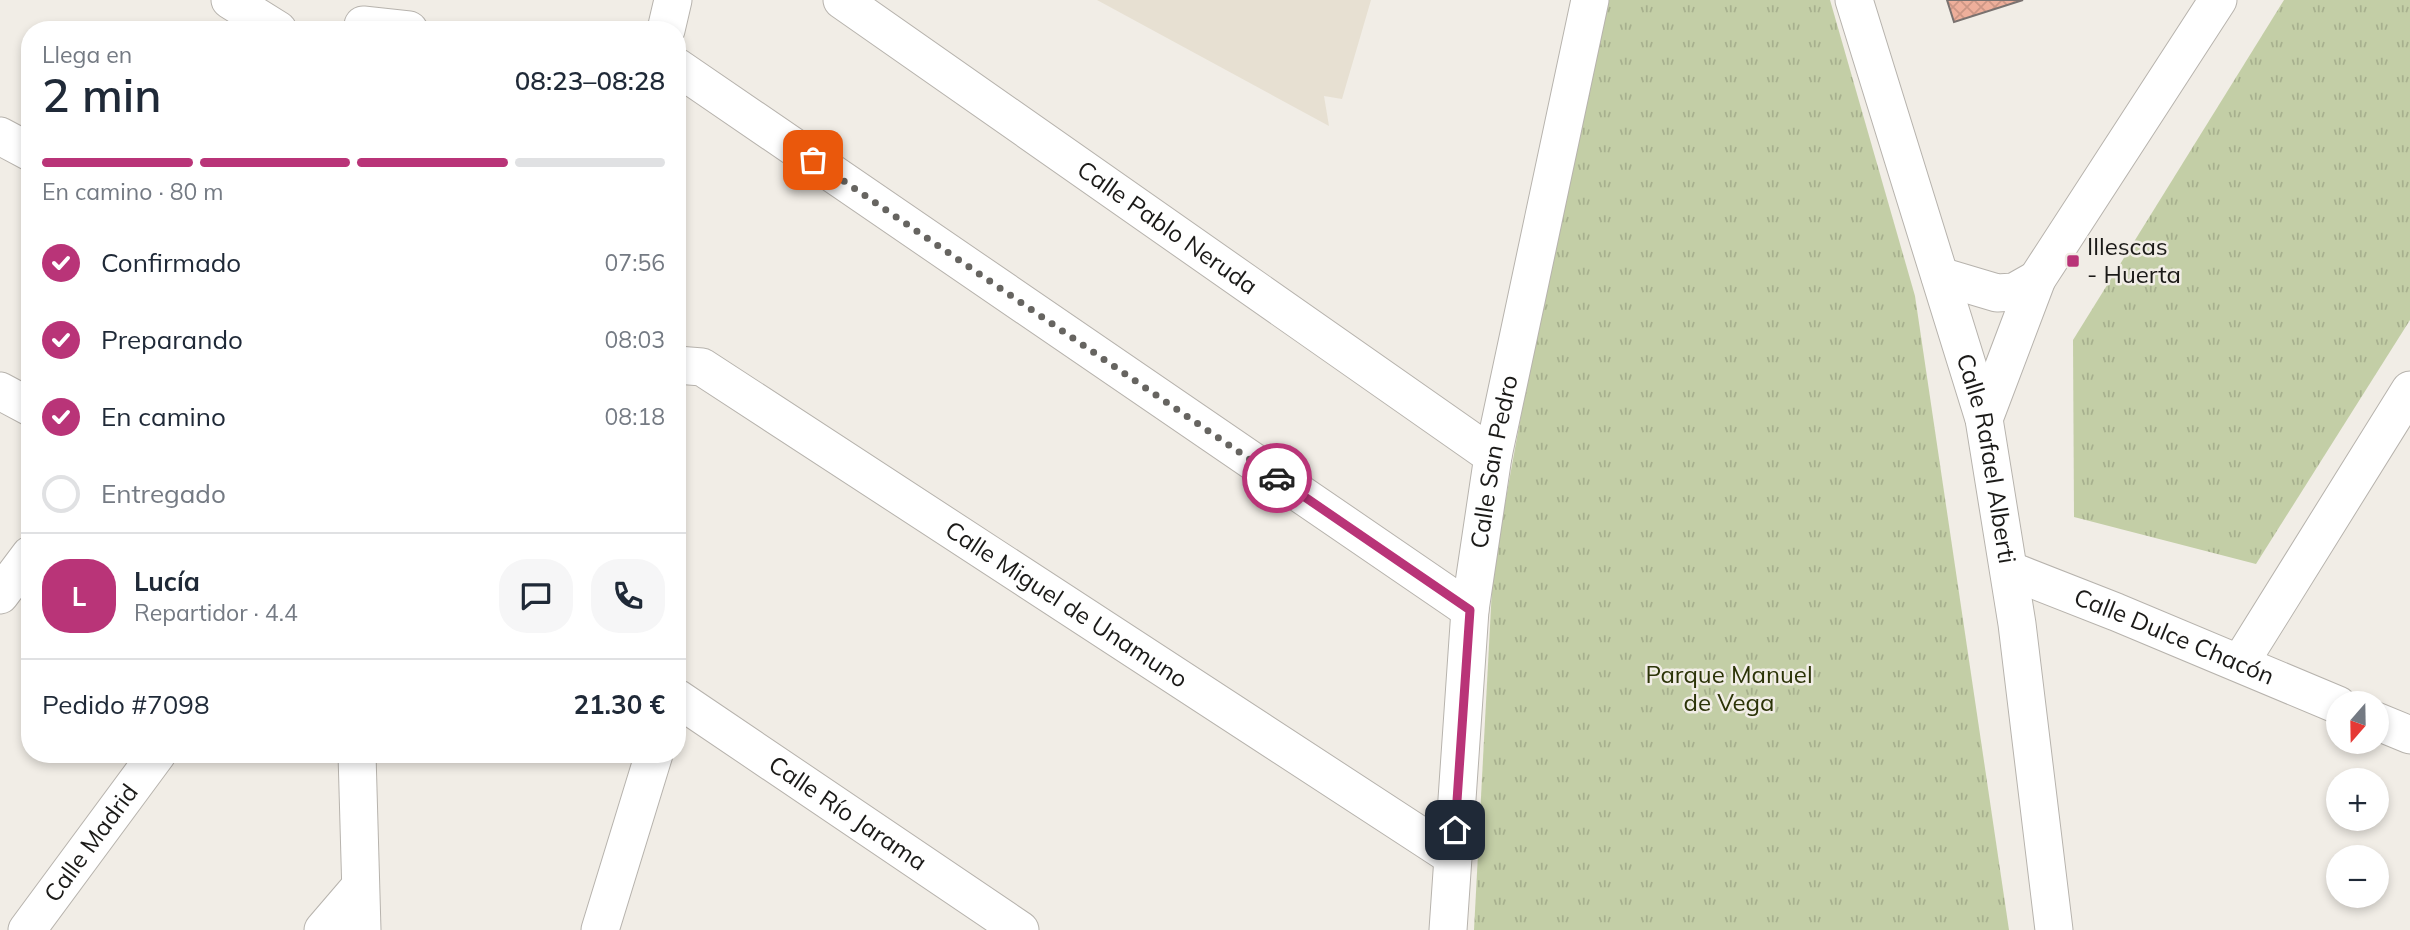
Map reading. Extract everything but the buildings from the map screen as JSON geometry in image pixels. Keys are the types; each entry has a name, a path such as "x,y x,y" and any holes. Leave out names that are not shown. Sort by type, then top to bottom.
{"street":[{"path":"230,0 264,21"},
{"path":"668,21 673,0"},
{"name":"Calle Pablo Neruda","path":"842,0 1493,456"},
{"name":"Calle San Pedro","path":"1448,930 1470,610 1493,456 1590,0"},
{"name":"Calle Rafael Alberti","path":"1854,0 1984,419 2009,570 2054,930"},
{"path":"1984,419 2037,279 2218,0"},
{"path":"686,73 1470,610"},
{"path":"0,136 21,147"},
{"path":"1940,276 1997,293 2014,292 2037,279"},
{"name":"Calle Miguel de Unamuno","path":"686,366 702,367 1453,857"},
{"path":"2240,663 2410,390"},
{"path":"0,391 21,402"},
{"path":"0,595 21,567"},
{"name":"Calle Dulce Chacón","path":"2009,570 2326,700"},
{"name":"Calle Río Jarama","path":"686,704 1020,930"},
{"path":"2389,726 2410,735"},
{"name":"Calle Madrid","path":"27,930 150,763"},
{"path":"357,763 362,930"},
{"path":"600,930 651,763"},
{"path":"323,930 359,888"}],"shaded area":[{"path":"1097,0 1371,0 1342,99 1324,96 1329,126"}],"green space":[{"name":"Parque Manuel de Vega","path":"1603,0 1830,0 1915,296 2009,930 1474,930 1493,569 1575,120"},
{"path":"2284,0 2410,0 2410,320 2256,564 2074,517 2073,340"}],"way so far":[{"path":"813,160 1277,478"}],"place":[{"name":"Illescas - Huerta","path":"2073,261"}],"route":[{"path":"1277,478 1470,610 1455,830"}]}
